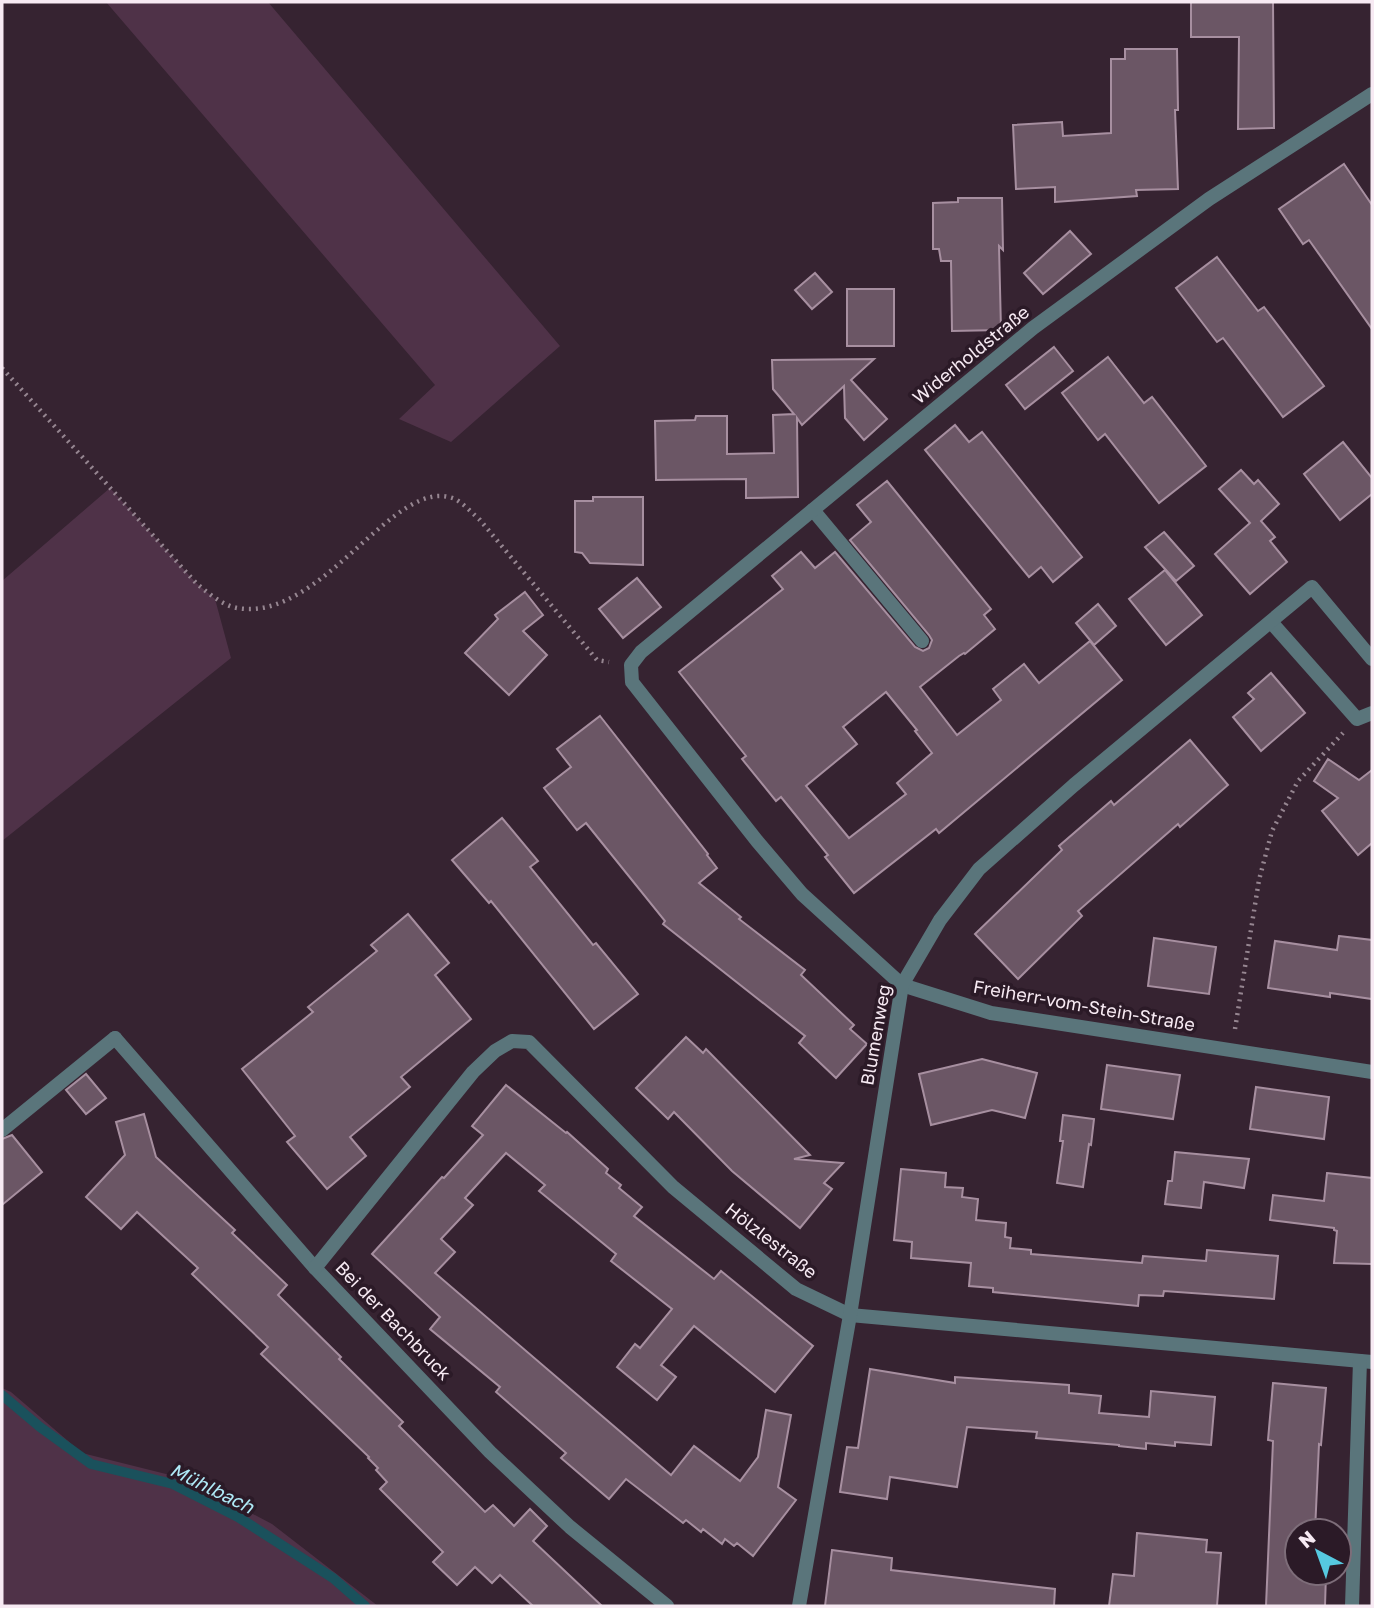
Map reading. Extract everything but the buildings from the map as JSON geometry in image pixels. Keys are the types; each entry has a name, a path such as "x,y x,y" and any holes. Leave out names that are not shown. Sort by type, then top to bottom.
{"street":[{"name":"Widerholdstraße","path":"631,665 641,652 1033,328 1209,199 1372,94"},
{"path":"813,510 922,641"},
{"name":"Blumenweg","path":"799,1606 850,1315 902,985 940,920 979,869 1074,785 1312,587 1372,659"},
{"path":"1271,622 1357,719 1372,713"},
{"name":"Freiherr-vom-Stein-Straße","path":"631,665 632,682 757,841 802,894 902,985 991,1013 1372,1072"},
{"name":"Bei der Bachbruck","path":"2,1130 115,1038 316,1268 490,1452 570,1527 667,1606"},
{"name":"Hölzlestraße","path":"316,1268 473,1072 495,1051 512,1041 529,1042 673,1187 796,1289 850,1315 1366,1361"},
{"path":"1352,1606 1366,1361"}],"path":[{"path":"2,368 196,583 215,599 235,608 260,610 284,603 307,590 331,571 403,508 428,497 442,496 454,499 480,520 597,660 631,665"},
{"path":"1232,1051 1259,880 1272,831 1298,781 1357,719"}],"shaded area":[{"path":"106,2 268,2 560,346 451,442 399,419 435,385"},
{"path":"110,488 196,583 215,599 231,658 2,841 2,581"},
{"path":"2,1388 11,1392 82,1453 186,1479 272,1524 378,1606 2,1606"}],"waterway":[{"name":"Mühlbach","path":"2,1395 91,1464 173,1484 238,1517 333,1578 365,1606"}]}
